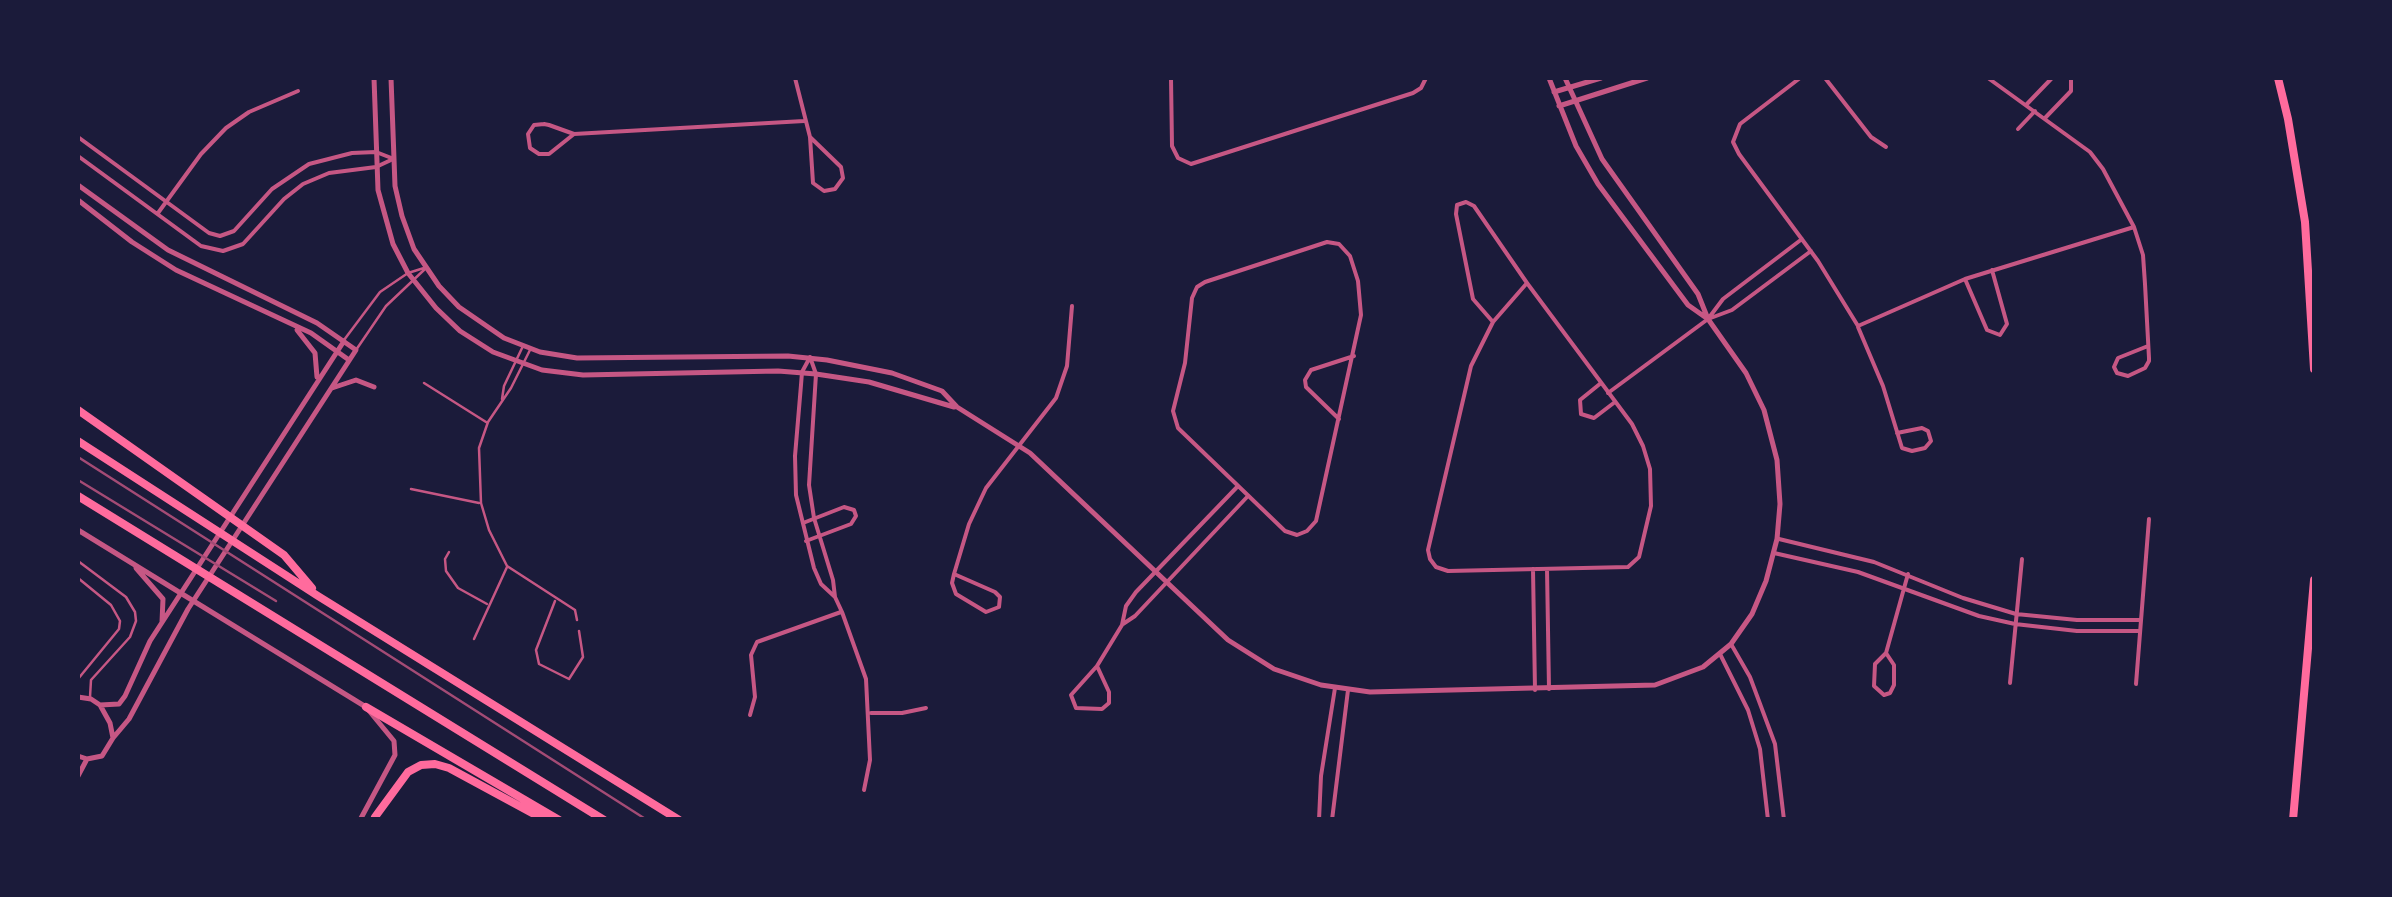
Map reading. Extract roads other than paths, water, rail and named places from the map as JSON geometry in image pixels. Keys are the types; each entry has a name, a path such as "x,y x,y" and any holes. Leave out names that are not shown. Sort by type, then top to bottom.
{"highway":[{"path":"2278,78 2306,222 2314,369"},
{"path":"78,410 284,555 318,596"},
{"path":"78,441 318,596 679,820"},
{"path":"78,496 604,820"},
{"path":"2291,820 2297,789 2314,580"},
{"path":"366,707 560,820"},
{"path":"374,818 408,772 435,764 544,820"}],"street":[{"path":"374,78 376,167 388,230 414,281 460,331 519,363 571,374 802,372 869,382 957,407"},
{"path":"391,78 394,159 402,216 426,268 459,307 486,327 527,347 577,358 810,358 859,365 942,391 957,407 1020,446 1164,582 1245,652 1289,675 1348,690 1535,690 1655,685 1684,676 1720,654 1752,614 1777,539 1780,482 1772,434 1746,373 1708,319 1698,294 1602,159 1565,78"},
{"path":"795,78 810,137 813,183 824,191 835,189 843,178 842,166 810,137"},
{"path":"1171,78 1172,146 1178,158 1191,164 1414,93 1426,78"},
{"path":"1549,78 1584,160 1608,198 1688,305 1708,319"},
{"path":"1554,92 1600,78"},
{"path":"1559,106 1647,78"},
{"path":"1800,78 1740,124 1734,142 1738,154 1811,252 1858,326 1884,386 1900,445 1906,451 1924,448 1931,440 1922,428 1898,433"},
{"path":"1825,78 1872,138 1886,148"},
{"path":"1988,78 2090,152 2104,169 2134,227 2143,255 2148,346 2145,368 2128,376 2117,373 2114,364 2118,358 2148,346"},
{"path":"2026,104 2052,78"},
{"path":"2045,118 2071,92 2071,78"},
{"path":"158,214 226,128 249,112 298,91"},
{"path":"2018,129 2036,112"},
{"path":"574,134 544,155 534,152 527,142 530,129 538,124 574,134 804,121"},
{"path":"78,138 209,233 224,236 234,232 272,189 296,171 339,154 376,152 394,159"},
{"path":"78,156 201,246 215,251 229,251 243,244 284,198 303,184 340,170 376,167 394,159"},
{"path":"78,184 168,250 306,317 356,350 170,636 129,718 102,756 87,760 78,756"},
{"path":"78,200 158,260 319,337 349,360"},
{"path":"1493,322 1473,299 1456,214 1463,202 1472,204 1638,436 1650,469 1651,506 1639,557 1633,564 1622,568 1444,570 1436,567 1428,554 1470,366 1493,322 1527,283"},
{"path":"1858,326 1964,279 2134,227"},
{"path":"1708,319 1723,298 1802,240"},
{"path":"1327,242 1339,244 1350,256 1361,298 1354,356 1339,420 1316,521 1308,531 1284,531 1174,420 1192,298 1197,287 1327,242"},
{"path":"1608,392 1708,319 1732,310 1811,252"},
{"path":"1964,279 1987,330 2000,335 2007,324 1992,270"},
{"path":"954,574 995,592 1000,597 999,607 986,612 956,594 952,582 954,574 978,503 1000,468 1045,416 1064,379 1072,306"},
{"path":"295,328 315,353 316,381"},
{"path":"100,705 119,704 125,696 150,641 344,340"},
{"path":"1339,420 1306,388 1304,380 1312,370 1354,356"},
{"path":"632,375 634,358"},
{"path":"810,358 802,372 794,469 806,541 821,584 842,612 866,679 870,760 864,790"},
{"path":"810,358 816,374 809,470 814,518 834,580 835,598"},
{"path":"330,389 356,380 374,387"},
{"path":"1601,383 1580,400 1581,414 1594,418 1616,402"},
{"path":"1097,666 1110,692 1109,703 1102,708 1076,708 1071,695 1097,666 1122,625 1126,606 1238,486"},
{"path":"1122,625 1135,616 1248,496"},
{"path":"801,523 848,507 856,512 856,520 851,524 806,541"},
{"path":"2136,684 2149,519"},
{"path":"78,530 184,591 366,707 394,741 395,754 360,820"},
{"path":"1777,539 1849,554 2016,614 2077,620 2141,620"},
{"path":"1774,553 1845,568 1959,609 2015,624 2140,631"},
{"path":"1845,568 1849,554"},
{"path":"124,558 157,589 162,599 162,625"},
{"path":"2010,683 2022,559"},
{"path":"1547,569 1549,689"},
{"path":"1533,570 1535,690"},
{"path":"1886,654 1894,665 1894,685 1890,693 1884,694 1874,686 1875,664 1886,654 1908,574"},
{"path":"1959,609 1963,598"},
{"path":"750,715 755,697 751,655 757,642 842,612"},
{"path":"2077,620 2077,630"},
{"path":"1731,644 1762,706 1774,744 1784,820"},
{"path":"1720,654 1748,710 1760,748 1768,820"},
{"path":"1319,820 1321,776 1335,688"},
{"path":"1332,820 1348,690"},
{"path":"78,697 91,698 100,705 113,738"},
{"path":"869,713 926,708"},
{"path":"1760,748 1774,744"},
{"path":"78,776 87,760"}],"lane":[{"path":"344,340 373,299 408,272 426,268"},
{"path":"356,350 386,306 426,268"},
{"path":"527,347 478,448 481,503 507,566 575,610 577,620"},
{"path":"501,400 527,347"},
{"path":"424,383 488,422"},
{"path":"411,489 481,503"},
{"path":"450,552 445,559 446,571 458,588 488,605"},
{"path":"78,560 126,597 136,622 130,637 91,680 91,698"},
{"path":"474,640 507,566"},
{"path":"78,578 111,605 120,621 119,629 78,679"},
{"path":"556,600 536,650 538,664 569,679 584,657 579,632"}],"tram line":[{"path":"78,457 647,820"},
{"path":"78,480 276,601"}]}
